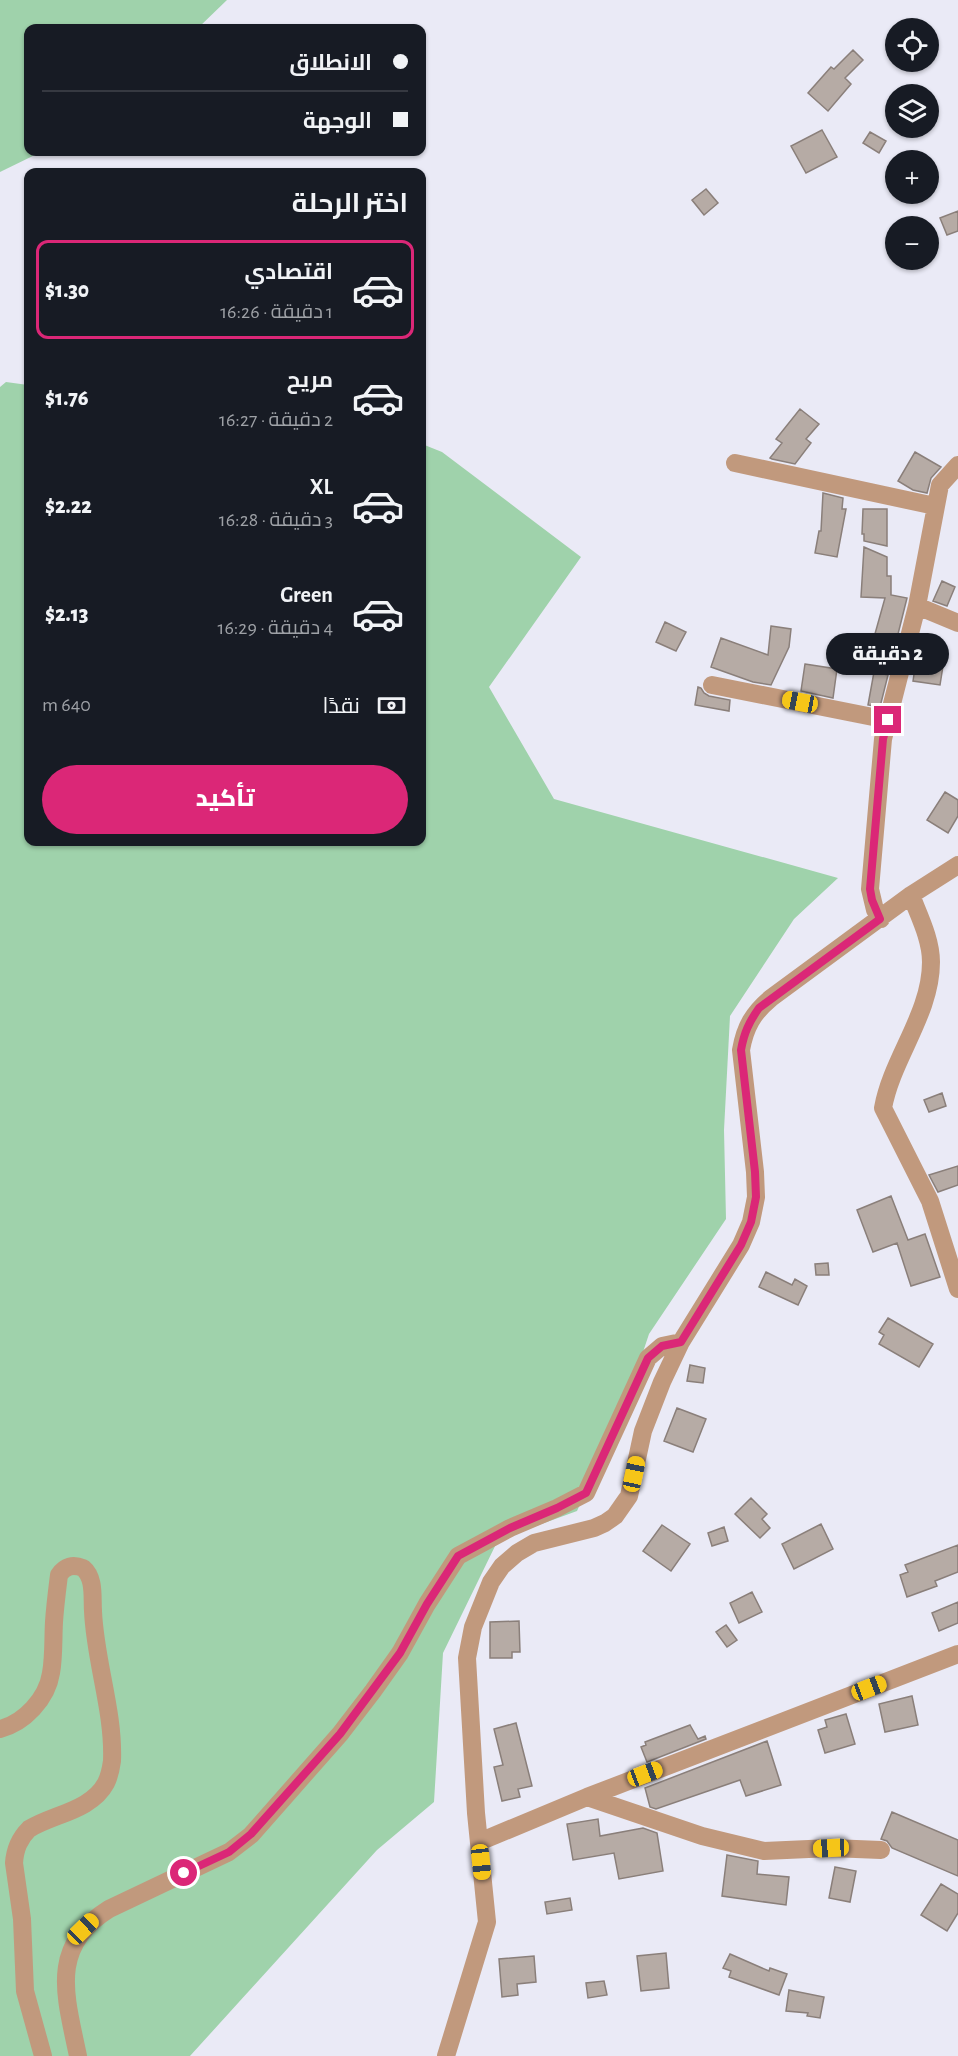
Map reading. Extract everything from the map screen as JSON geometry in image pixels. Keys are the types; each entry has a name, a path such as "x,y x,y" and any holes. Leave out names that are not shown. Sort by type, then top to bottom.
{"street":[{"path":"735,463 934,507"},
{"path":"880,919 870,889 883,739 917,606 940,485 958,465"},
{"path":"917,606 958,623"},
{"path":"712,685 888,720"},
{"path":"446,2056 487,1922 479,1842 467,1658 476,1618 491,1582 502,1566 517,1553 534,1544 594,1528 615,1516 630,1496 643,1431 662,1382 681,1342 741,1245 751,1222 756,1197 755,1172 741,1050 743,1035 749,1021 771,998 911,895 958,865"},
{"path":"911,895 926,934 931,962 925,999 886,1091 883,1108 930,1201 958,1289"},
{"path":"78,2056 68,2019 67,1958 73,1943 83,1929 108,1909 229,1852 251,1834 340,1734 373,1691 400,1653 427,1604 458,1556 510,1528 586,1493 648,1358 662,1346 681,1342"},
{"path":"0,1729 9,1727 24,1717 45,1691 51,1675 59,1575 64,1569 72,1566 83,1568 91,1577 94,1635 108,1710 112,1760 110,1772 106,1783 91,1800 29,1830 22,1836 15,1853 14,1863 22,1919 25,1991 44,2056"},
{"path":"479,1842 587,1797 958,1654"},
{"path":"587,1797 702,1836 764,1851 831,1848 881,1850"}],"green space":[{"path":"0,0 227,0 202,24 24,24 24,156 33,156 0,172"},
{"path":"6,382 24,384 24,846 426,846 426,446 442,452 581,557 489,687 554,799 838,878 794,919 730,1016 724,1130 726,1219 649,1334 627,1400 577,1511 498,1540 443,1653 434,1802 377,1850 190,2056 0,2056 0,387"}],"building":[{"path":"853,50 863,60 845,78 851,84 828,111 808,93 831,67 834,69"},
{"path":"822,130 837,157 806,173 791,146"},
{"path":"870,132 886,141 879,153 863,143"},
{"path":"706,189 718,203 704,215 692,200"},
{"path":"958,211 958,231 947,235 940,218"},
{"path":"800,409 819,424 806,439 811,443 795,464 770,458 782,443 776,439"},
{"path":"915,452 941,467 931,478 927,493 913,490 898,481"},
{"path":"823,493 843,498 842,509 846,509 837,557 815,553 819,531 821,531"},
{"path":"863,509 887,509 887,546 864,541"},
{"path":"864,547 887,557 887,576 891,576 891,595 907,598 895,646 873,641 885,598 861,597"},
{"path":"942,581 955,587 947,606 933,601"},
{"path":"665,622 686,632 676,651 656,642"},
{"path":"771,626 791,629 789,647 771,685 753,682 711,667 721,638 768,655"},
{"path":"919,642 946,647 940,685 913,681"},
{"path":"805,664 837,669 833,698 801,691"},
{"path":"874,672 888,675 880,707 868,705"},
{"path":"698,687 709,696 730,700 729,711 695,705"},
{"path":"945,792 958,800 958,816 948,833 927,820"},
{"path":"942,1093 946,1106 929,1112 924,1100"},
{"path":"958,1166 958,1185 938,1192 929,1175"},
{"path":"891,1196 908,1240 925,1234 940,1277 911,1286 897,1243 873,1252 857,1210"},
{"path":"828,1263 829,1275 816,1275 815,1264"},
{"path":"766,1272 792,1285 795,1279 807,1286 798,1305 759,1287"},
{"path":"888,1318 933,1344 919,1367 879,1344 884,1335 879,1332"},
{"path":"690,1365 705,1368 703,1383 687,1381"},
{"path":"677,1408 706,1419 693,1452 664,1441"},
{"path":"751,1498 767,1514 762,1519 770,1528 760,1538 735,1514"},
{"path":"821,1524 833,1549 794,1569 782,1544"},
{"path":"662,1525 690,1544 671,1571 643,1551"},
{"path":"724,1527 728,1541 712,1546 708,1533"},
{"path":"958,1545 958,1572 935,1581 937,1586 907,1597 900,1575 908,1572 905,1565"},
{"path":"752,1592 762,1612 739,1623 730,1603"},
{"path":"958,1602 958,1623 939,1631 932,1613"},
{"path":"519,1621 520,1652 512,1652 512,1658 490,1658 490,1622"},
{"path":"726,1625 737,1640 727,1647 716,1632"},
{"path":"912,1696 918,1725 885,1732 879,1704"},
{"path":"846,1714 855,1744 825,1753 818,1730 827,1727 825,1720"},
{"path":"516,1723 532,1786 518,1789 520,1797 502,1801 494,1767 503,1765 494,1729"},
{"path":"690,1725 698,1739 705,1736 706,1739 647,1762 641,1747 646,1745 645,1742"},
{"path":"767,1741 781,1785 746,1796 740,1780 656,1809 650,1807 645,1788"},
{"path":"892,1812 958,1840 958,1876 892,1848 887,1841 881,1839"},
{"path":"598,1819 600,1836 643,1828 657,1833 663,1871 619,1879 614,1853 573,1860 567,1824"},
{"path":"727,1855 758,1861 757,1874 789,1877 786,1905 722,1896"},
{"path":"835,1867 856,1871 850,1902 829,1898"},
{"path":"941,1884 958,1894 958,1913 947,1931 921,1915"},
{"path":"570,1898 572,1910 547,1914 545,1902"},
{"path":"666,1953 669,1988 641,1991 637,1956"},
{"path":"730,1954 769,1971 770,1968 787,1974 779,1995 729,1977 731,1971 723,1968"},
{"path":"534,1956 536,1982 517,1984 518,1995 502,1997 499,1959"},
{"path":"604,1981 607,1995 588,1998 586,1983"},
{"path":"789,1990 824,1997 820,2018 807,2016 808,2013 786,2011"}],"route":[{"path":"184,1873 229,1852 251,1834 340,1734 400,1653 427,1604 458,1556 510,1528 586,1493 643,1366 654,1351 662,1346 681,1342 741,1245 751,1222 756,1197 741,1050 743,1035 749,1021 759,1008 880,919 875,910 870,889 883,739 888,720"}]}
